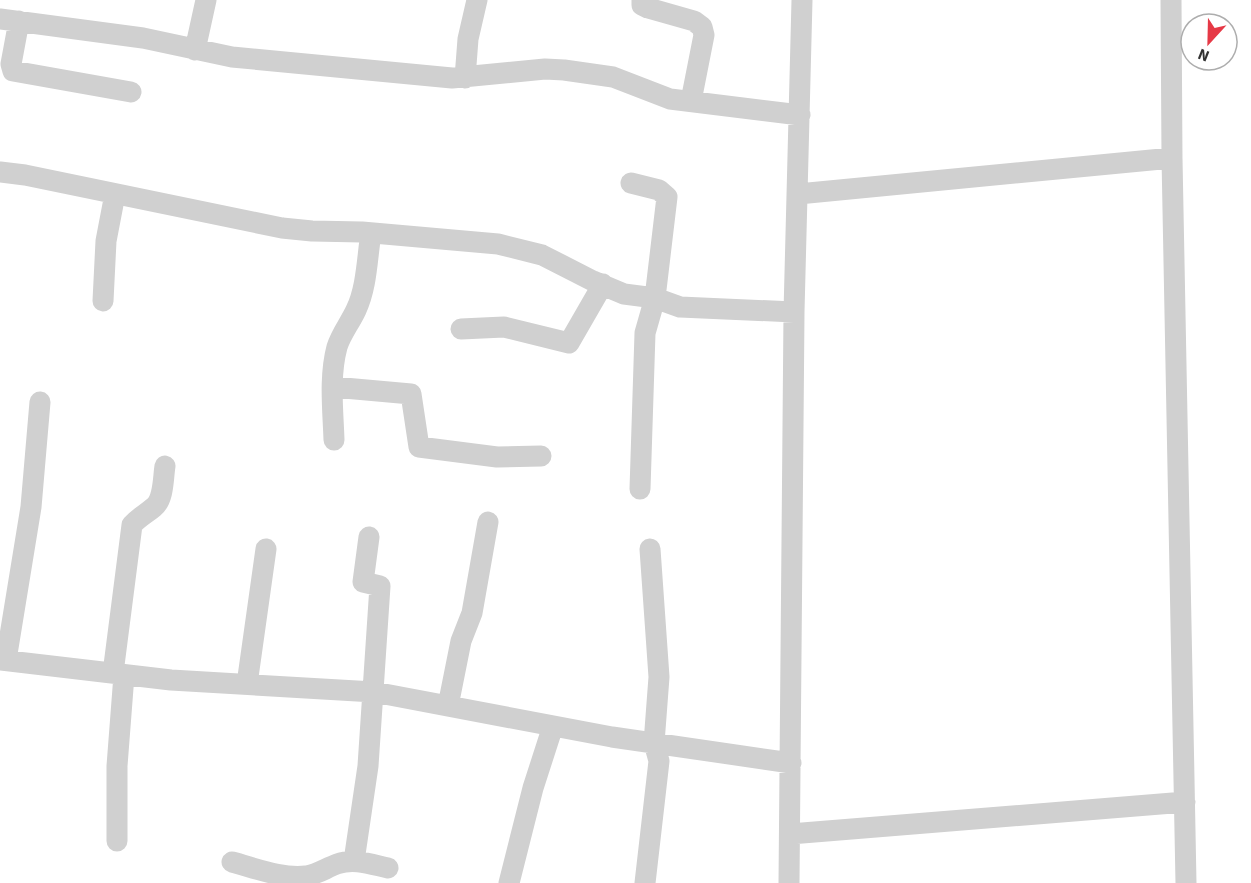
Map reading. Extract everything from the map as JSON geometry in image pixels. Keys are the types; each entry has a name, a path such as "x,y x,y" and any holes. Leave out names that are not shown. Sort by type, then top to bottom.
{"street":[{"path":"195,50 206,0"},
{"path":"465,78 468,39 477,0"},
{"path":"642,0 642,4 648,8 694,21 702,27 704,35 691,101"},
{"path":"789,883 794,312 802,0"},
{"path":"1171,0 1186,883"},
{"path":"131,92 13,71 9,20 143,38 232,57 465,78 545,69 564,70 613,77 670,99 800,115"},
{"path":"798,194 1172,158"},
{"path":"0,172 25,175 282,228 498,244 542,255 624,294 655,298 680,307 794,312"},
{"path":"631,183 659,190 667,197 655,298 645,333 640,489"},
{"path":"103,301 106,241 115,194"},
{"path":"334,440 333,387 337,349 356,310 362,291 371,233"},
{"path":"461,329 504,327 569,343 603,285"},
{"path":"333,387 411,394 419,447 497,457 541,456"},
{"path":"40,402 31,507 3,660 171,680 374,692 553,726 791,763"},
{"path":"117,841 119,674 132,525 140,516 156,506 161,495 165,466"},
{"path":"448,706 461,640 472,613 488,522"},
{"path":"354,861 368,766 380,586 363,582 369,537"},
{"path":"247,684 266,549"},
{"path":"645,883 659,761 654,743 659,677 650,549"},
{"path":"509,883 533,788 553,726"},
{"path":"790,834 1185,802"},
{"path":"232,862 282,874 304,876 318,873 332,875 354,861 388,868"}]}
